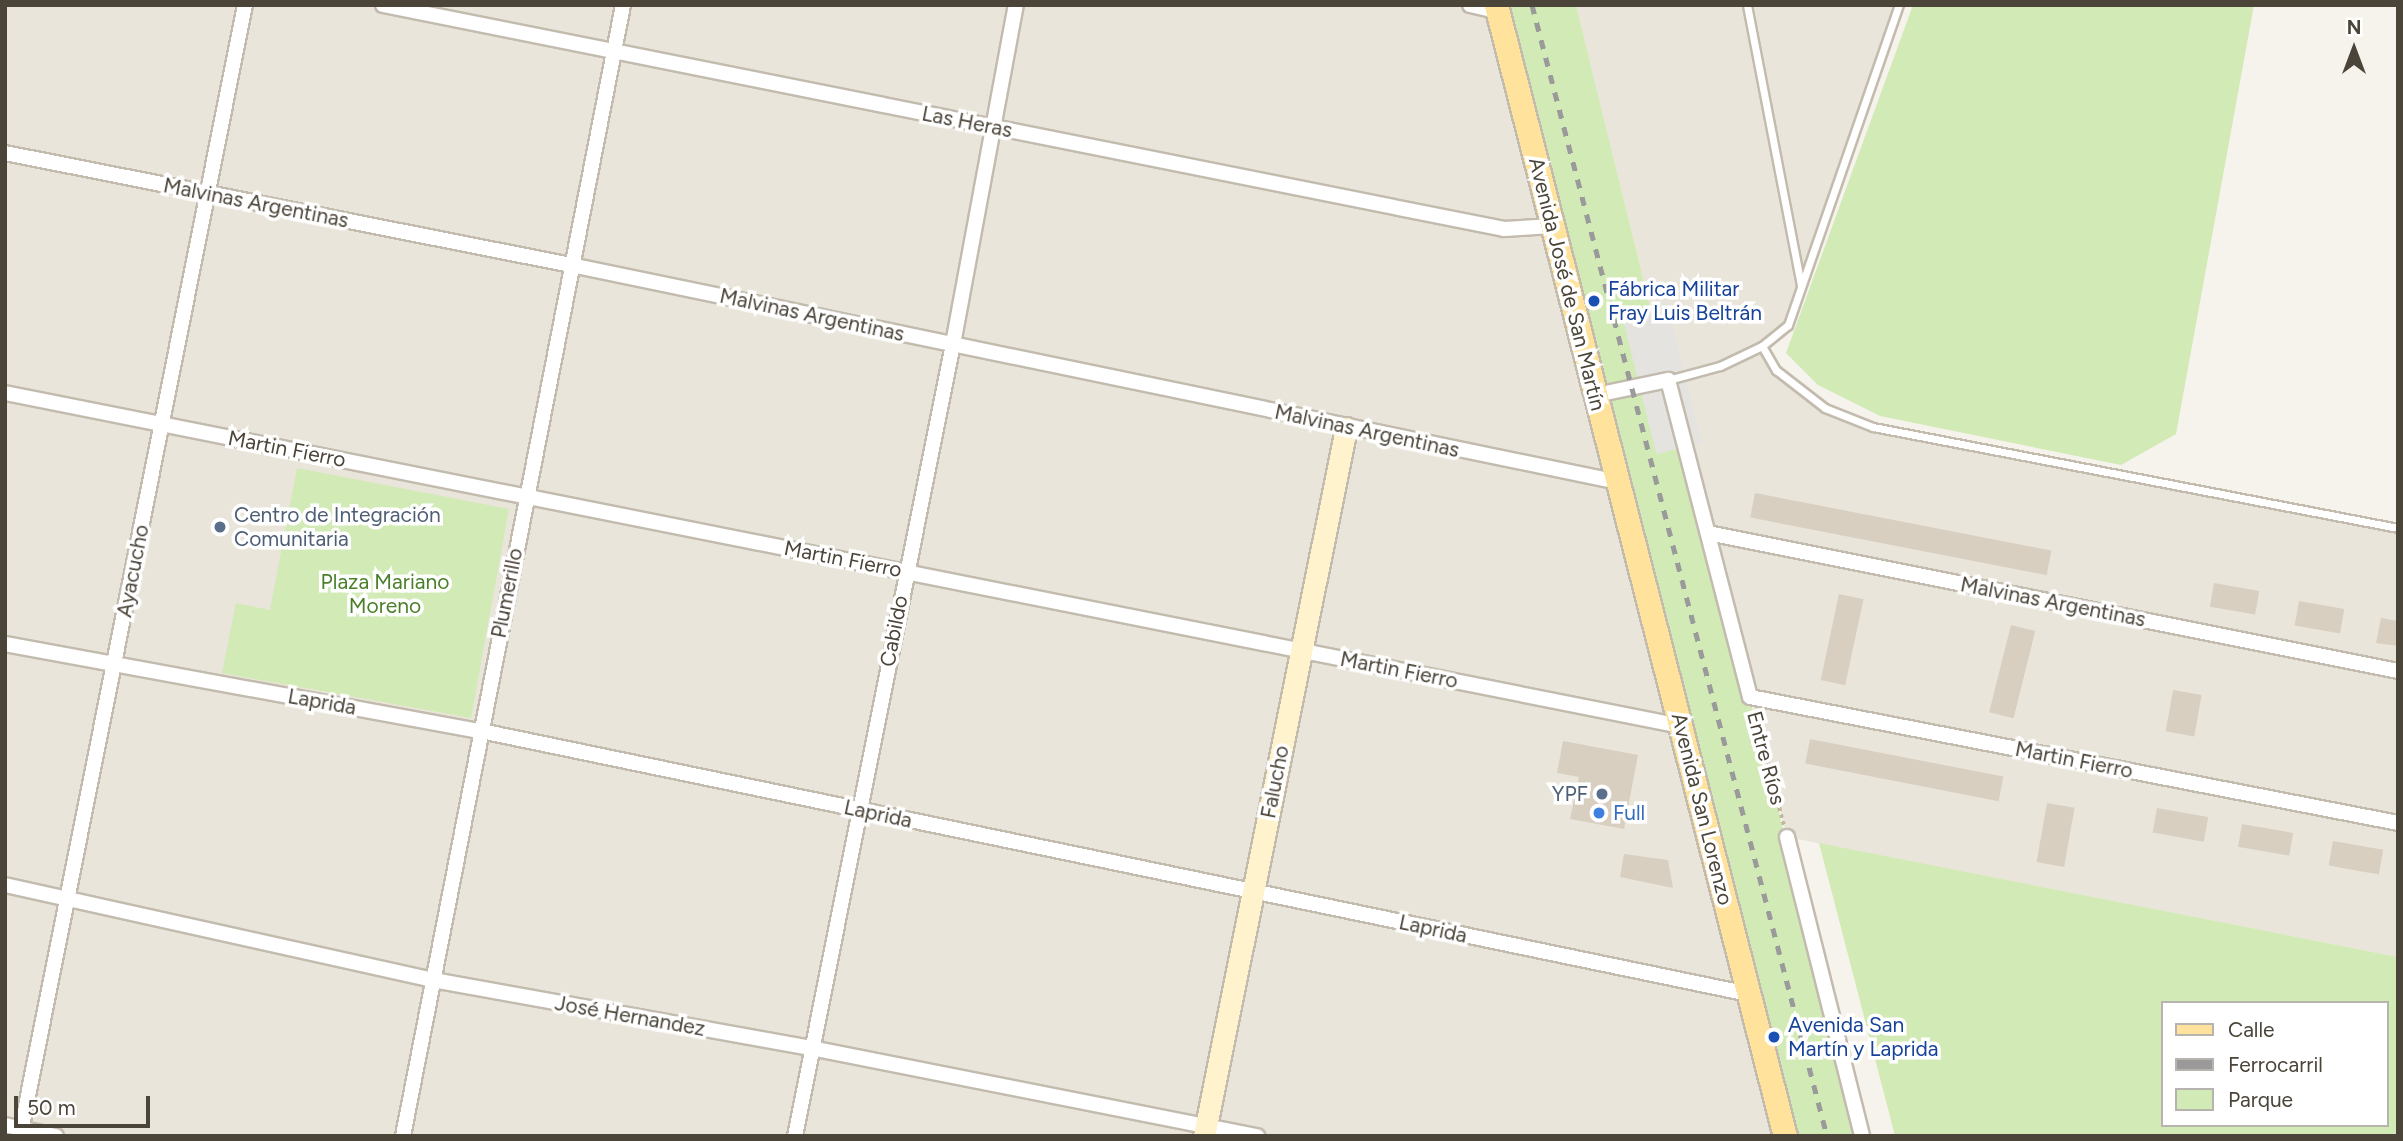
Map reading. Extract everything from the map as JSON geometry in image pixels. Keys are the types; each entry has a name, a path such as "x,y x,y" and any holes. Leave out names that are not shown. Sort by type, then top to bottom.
{"main road":[{"name":"Avenida José de San Martín","path":"1497,8 1618,482"},
{"name":"Avenida San Lorenzo","path":"1618,482 1785,1136"}],"street":[{"name":"Ayacucho","path":"21,1132 245,5"},
{"name":"Las Heras","path":"383,5 1504,229 1553,226"},
{"name":"Plumerillo","path":"403,1136 570,265 623,5"},
{"name":"Cabildo","path":"794,1136 953,344 1016,5"},
{"path":"1470,5 1497,8"},
{"name":"Malvinas Argentinas","path":"5,153 570,265 1346,428 1618,482"},
{"path":"1596,394 1668,380"},
{"name":"Entre Ríos","path":"1668,380 1750,697"},
{"name":"Martin Fierro","path":"5,393 1680,726"},
{"name":"Falucho","path":"1205,1130 1346,428"},
{"name":"Malvinas Argentinas","path":"1708,533 2398,671"},
{"name":"Laprida","path":"5,644 481,731 1749,994"},
{"name":"Martin Fierro","path":"1750,697 2398,823"},
{"path":"1787,837 1862,1136"},
{"name":"José Hernandez","path":"5,886 433,980 811,1048 1205,1130 1257,1136"},
{"path":"5,1125 21,1132 56,1136"}],"lane":[{"path":"1747,5 1801,287"},
{"path":"1668,380 1720,366 1762,346 1788,325 1899,5"},
{"path":"1762,346 1776,370 1825,408 1874,427 2398,528"}],"path":[{"name":"Entre Ríos","path":"1750,697 1787,837"}],"shaded area":[{"path":"5,5 1532,5 1785,1136 5,1136"},
{"path":"1576,5 1899,5 1788,325 1762,346 1776,370 1825,408 1874,427 2398,528 2398,957 1787,837 1668,380"},
{"path":"1667,302 1702,443 1656,454 1621,313"}],"green space":[{"path":"1496,5 1576,5 1668,380 1862,1136 1785,1136"},
{"path":"1913,5 2254,5 2176,434 2121,465 1880,416 1818,385 1786,353"},
{"name":"Plaza Mariano Moreno","path":"297,468 509,509 471,718 222,673 236,603 270,610"},
{"path":"1819,843 2398,957 2398,1136 1895,1136"}],"building":[{"path":"1755,493 2051,551 2047,575 1750,518"},
{"path":"2214,583 2259,591 2255,615 2210,607"},
{"path":"1839,594 1863,599 1845,685 1821,680"},
{"path":"2299,601 2344,609 2340,634 2295,626"},
{"path":"2381,618 2398,621 2398,646 2376,643"},
{"path":"2011,625 2035,631 2013,718 1989,712"},
{"path":"2173,690 2202,695 2194,736 2166,731"},
{"path":"1810,739 2003,777 1999,801 1805,764"},
{"path":"1563,741 1638,755 1624,829 1570,819 1579,777 1557,773"},
{"path":"2047,803 2075,808 2064,867 2037,862"},
{"path":"2157,808 2208,817 2204,842 2153,833"},
{"path":"2242,824 2293,833 2289,856 2238,847"},
{"path":"2333,841 2383,850 2379,874 2329,866"},
{"path":"1624,854 1668,860 1673,888 1620,877"}],"railway":[{"path":"1532,5 1827,1136"}],"place":[{"name":"Fábrica Militar Fray Luis Beltrán","path":"1594,301"},
{"name":"Centro de Integración Comunitaria","path":"220,527"},
{"name":"YPF","path":"1602,794"},
{"name":"Full","path":"1599,813"},
{"name":"Avenida San Martín y Laprida","path":"1774,1037"}]}
